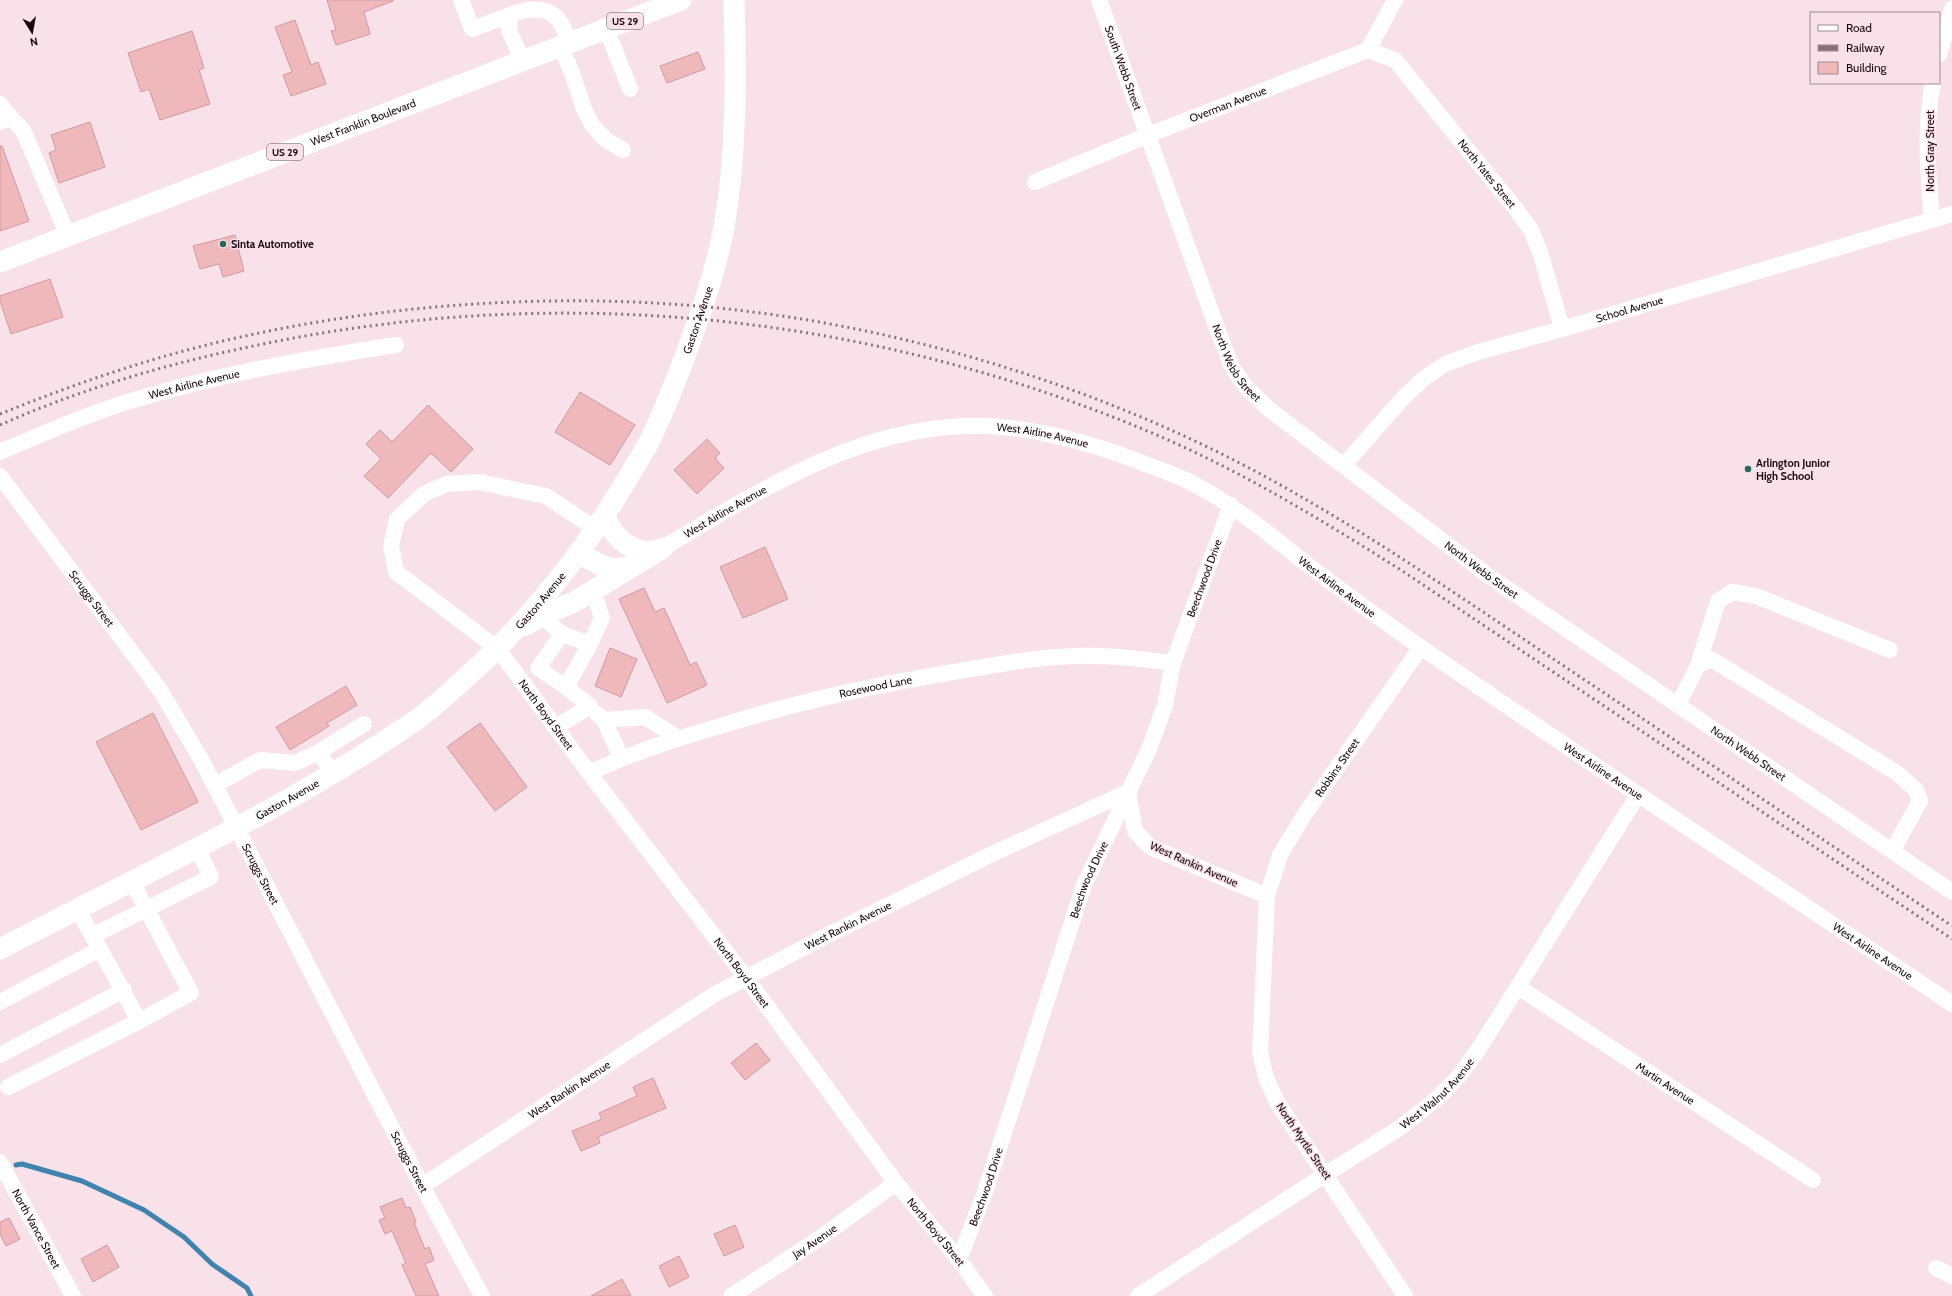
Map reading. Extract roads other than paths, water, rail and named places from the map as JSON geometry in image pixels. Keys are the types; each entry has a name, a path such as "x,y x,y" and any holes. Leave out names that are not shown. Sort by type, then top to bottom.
{"main road":[{"name":"West Franklin Boulevard","path":"0,262 681,0"},
{"name":"Gaston Avenue","path":"0,949 238,827 332,773 418,719 498,649 547,595 579,554 601,523 650,439 678,376 701,312 717,257 724,227 733,148 736,99 734,0"},
{"path":"601,523 609,528 626,545 645,552 663,548"},
{"path":"512,633 541,616 574,602 663,548"},
{"path":"579,554 614,569 634,566"}],"street":[{"path":"461,0 472,29 521,11 541,9 557,18 572,73 584,109 592,125 606,140 623,150"},
{"name":"South Webb Street","path":"1099,0 1148,135"},
{"path":"1368,50 1395,0"},
{"path":"1940,51 1952,9"},
{"path":"510,15 509,30 522,60"},
{"path":"606,28 630,89"},
{"name":"Overman Avenue","path":"1035,182 1148,135 1368,50"},
{"name":"North Yates Street","path":"1368,50 1395,60 1531,230 1541,255 1562,329"},
{"name":"North Gray Street","path":"1932,219 1928,171 1928,127 1933,84"},
{"path":"0,104 5,120 23,130 68,236"},
{"name":"North Webb Street","path":"1148,135 1232,367 1244,386 1270,410 1490,577 1952,892"},
{"name":"School Avenue","path":"1344,465 1403,398 1423,379 1445,364 1478,352 1562,329 1952,214"},
{"name":"West Airline Avenue","path":"0,452 55,428 126,402 159,393 247,371 396,345"},
{"name":"West Airline Avenue","path":"663,548 752,495 816,463 881,438 922,429 967,426 1018,428 1085,443 1138,461 1191,482 1231,505 1359,604 1421,647 1638,795 1952,1004"},
{"name":"Scruggs Street","path":"0,476 160,690 238,827 422,1186 482,1296"},
{"name":"North Boyd Street","path":"601,523 546,496 479,482 446,484 424,494 397,519 391,546 396,572 498,649 589,773 747,979 896,1183 959,1260 985,1296"},
{"name":"Beechwood Drive","path":"959,1260 985,1192 1084,885 1149,749 1165,705 1173,663 1231,505"},
{"path":"566,687 590,644 602,618 593,591"},
{"path":"1678,705 1698,665 1718,601 1732,592 1756,596 1890,650"},
{"path":"541,616 562,634 590,644"},
{"path":"524,684 538,668 562,634"},
{"name":"Robbins Street","path":"1267,896 1280,855 1304,815 1421,647"},
{"name":"Rosewood Lane","path":"589,773 621,758 678,738 796,703 875,685 1021,661 1075,656 1125,656 1173,663"},
{"path":"1698,665 1711,659 1897,773 1916,790 1920,801 1892,851"},
{"path":"538,668 566,687 590,706 604,720 621,758"},
{"path":"556,727 590,706"},
{"path":"604,720 645,717 678,738"},
{"path":"215,785 260,760 295,763 319,752 364,724"},
{"path":"319,752 332,773"},
{"name":"West Rankin Avenue","path":"422,1186 715,994 747,979 826,936 992,854 1128,792 1135,831 1150,847 1267,896"},
{"name":"West Walnut Avenue","path":"1138,1296 1398,1129 1439,1096 1459,1076 1478,1050 1518,988 1638,795"},
{"path":"0,1002 147,910 211,877 197,848"},
{"path":"8,1087 191,993 132,882"},
{"name":"North Myrtle Street","path":"1267,896 1260,1052 1266,1078 1277,1102 1301,1140 1326,1174 1405,1296"},
{"path":"77,909 124,990 139,1021"},
{"name":"Martin Avenue","path":"1518,988 1812,1180"},
{"path":"0,1055 124,990"},
{"name":"North Vance Street","path":"0,1162 6,1188 73,1296"},
{"name":"Jay Avenue","path":"731,1296 817,1240 896,1183"},
{"path":"1936,1268 1952,1276"}],"waterway":[{"path":"16,1165 22,1164 82,1181 144,1210 184,1237 212,1264 247,1288 251,1296"}],"railway":[{"path":"0,414 90,380 151,360 214,343 306,324 431,307 557,301 683,305 745,311 810,320 876,333 941,349 1070,389 1133,414 1194,440 1293,492 1371,539 1447,588 1952,926"},
{"path":"0,425 32,411 132,376 234,350 268,343 381,325 494,315 608,314 721,321 833,337 943,362 1052,395 1159,436 1191,450 1284,499 1404,572 1952,939"}],"place":[{"name":"Sinta Automotive","path":"223,244"},
{"name":"Arlington Junior High School","path":"1748,469"}]}
